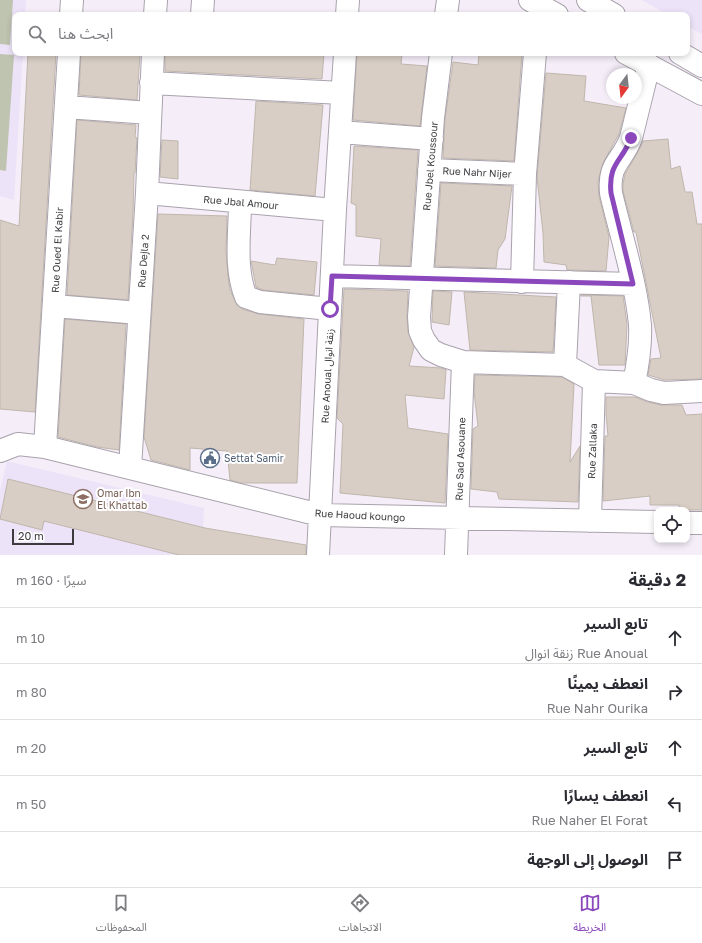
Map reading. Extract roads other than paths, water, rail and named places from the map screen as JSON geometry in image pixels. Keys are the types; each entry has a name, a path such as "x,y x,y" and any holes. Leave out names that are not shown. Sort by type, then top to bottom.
{"street":[{"path":"72,0 72,12"},
{"path":"155,12 156,0"},
{"path":"202,12 203,0"},
{"path":"347,12 348,0"},
{"path":"446,12 448,0"},
{"path":"588,0 609,12"},
{"name":"Rue Oued El Kabir","path":"45,447 69,56"},
{"name":"Rue Dejla 2","path":"130,468 147,193 153,56"},
{"name":"Rue Anoual زنقة انوال","path":"318,555 335,210 345,56"},
{"name":"Rue Jbel Koussour","path":"441,56 429,170 419,317 422,336 431,350 463,362 565,365"},
{"path":"522,282 525,174 535,56"},
{"path":"632,56 702,94"},
{"path":"685,56 702,66"},
{"path":"634,383 639,354 640,326 633,284 611,193 610,182 612,172 617,161 628,146 631,138 648,65"},
{"path":"151,83 342,93"},
{"path":"66,107 150,114"},
{"path":"340,132 432,139"},
{"name":"Rue Nahr Nijer","path":"429,170 525,174"},
{"name":"Rue Jbal Amour","path":"147,193 335,210"},
{"path":"240,202 239,262 241,285 246,297 260,302 330,309"},
{"path":"332,276 633,284"},
{"path":"569,282 565,365 594,381 634,383 651,390 664,393 702,391"},
{"path":"54,306 139,313"},
{"name":"Rue Sad Asouane","path":"456,555 463,362"},
{"name":"Rue Zallaka","path":"590,521 594,381"},
{"name":"Rue Haoud koungo","path":"0,451 18,444 45,447 320,515 654,522"},
{"path":"690,523 702,523"}],"place":[{"name":"Settat Samir","path":"210,458"},
{"name":"Omar Ibn El Khattab","path":"83,499"}]}
